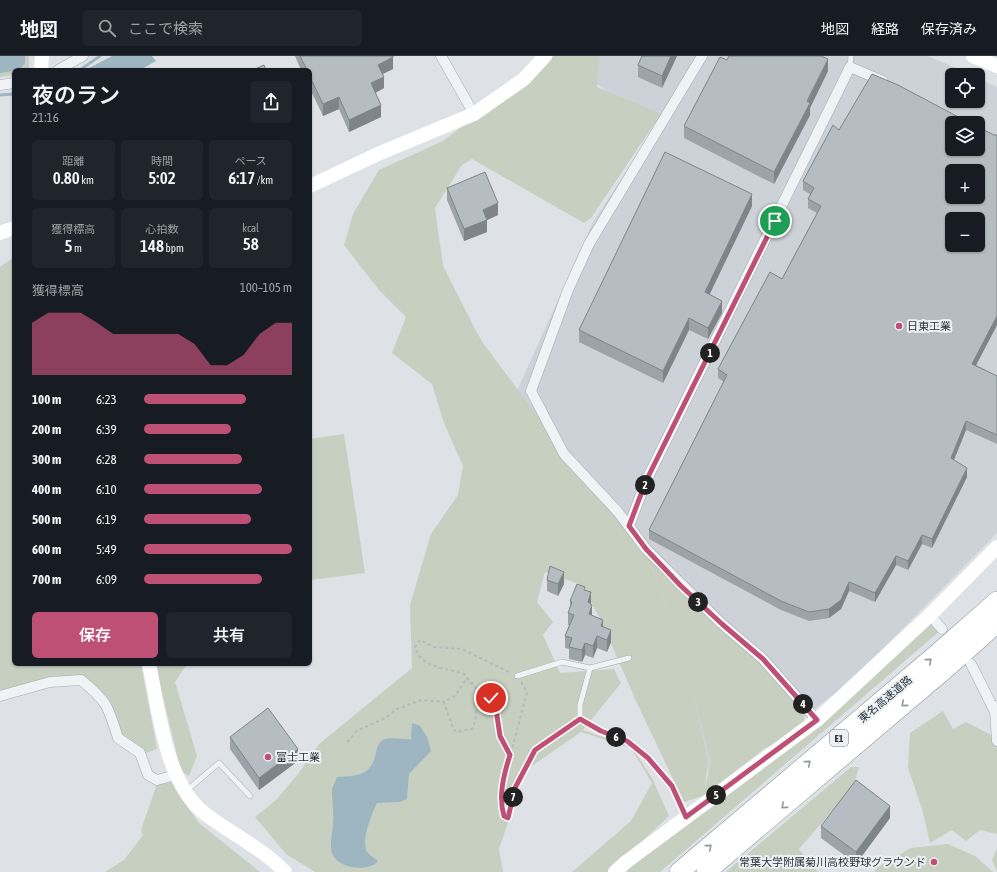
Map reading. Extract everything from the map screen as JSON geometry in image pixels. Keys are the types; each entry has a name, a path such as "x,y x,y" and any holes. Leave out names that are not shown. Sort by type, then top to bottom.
{"highway":[{"name":"東名高速道路","path":"679,872 938,654 997,601"},
{"name":"東名高速道路","path":"706,872 950,666 997,623"}],"street":[{"path":"41,68 42,56"},
{"path":"62,68 83,56"},
{"path":"440,56 474,114"},
{"path":"312,185 380,153 474,114 524,79 545,56"},
{"path":"702,56 589,244 568,290 531,391 564,454 618,512 646,549 681,586 763,659 817,720"},
{"path":"975,56 997,66"},
{"path":"629,526 646,481 850,67 894,86"},
{"path":"0,85 12,83"},
{"path":"0,233 12,229"},
{"path":"616,872 626,862 817,720 930,615 997,547"},
{"path":"930,615 942,629"},
{"path":"971,664 996,709 997,741"},
{"path":"149,666 168,750 176,775 186,792 203,812 274,861 285,872"},
{"path":"0,696 50,682 81,680 104,699 110,712 118,738 140,753 148,775 157,780 176,775"}],"lane":[{"path":"850,67 852,56"},
{"path":"517,676 562,662 590,668 630,658"},
{"path":"590,668 580,706 580,719 601,731 627,741 648,758 672,786 686,817"},
{"path":"186,792 219,763 250,796"}],"path":[{"path":"510,755 500,736 496,709 491,698 476,687 464,674 432,665 424,661 417,652 416,647 420,640 434,648 462,649 517,676 527,692 521,720 502,788 501,806 504,816 508,818 515,788 535,750 580,719"},
{"path":"347,742 357,731 387,716 395,710 420,700 444,702 455,696 467,678"},
{"path":"444,702 453,728 456,732 472,729 475,725 474,698 476,687"}],"shaded area":[{"path":"575,56 928,56 956,68 945,68 945,108 985,108 985,81 997,87 997,533 850,682 713,786 649,574 508,411 593,222 657,125 570,66"}],"green space":[{"path":"0,56 29,56 29,68 12,68 12,75 0,77"},
{"path":"554,56 599,56 597,87 661,114 591,218 584,223 472,159 462,165 435,208 443,266 474,327 483,343 573,464 629,526 797,697 806,725 930,615 942,629 660,872 616,872 796,733 764,749 703,796 684,802 636,701 601,621 582,585 545,572 537,602 553,622 543,635 560,673 614,669 621,683 583,730 632,747 652,778 669,816 609,872 572,872 631,821 652,783 631,748 581,732 526,770 499,849 503,872 315,872 286,854 255,817 276,800 298,774 319,744 412,668 410,605 431,534 458,495 463,466 444,423 432,384 392,353 406,317 379,290 344,245 353,214 379,170 443,141","holes":["651,566 652,566 673,626","693,691 711,761 705,788 708,763"]},
{"path":"12,258 12,666 141,666 157,749 141,755 127,743 80,677 0,695 0,267"},
{"path":"344,434 365,573 312,580 312,439"},
{"path":"155,666 186,666 175,682 197,756 189,776 181,771"},
{"path":"943,711 953,729 966,722 997,738 997,834 980,830 966,841 952,830 930,843 922,809 908,768 910,733"},
{"path":"851,767 859,767 853,787 799,849 818,872 726,872"},
{"path":"173,780 181,798 199,823 260,872 105,872 124,860 143,835 141,830 158,781"},
{"name":"常葉大学附属菊川高校野球グラウンド","path":"948,844 975,856 993,872 874,872 878,867 911,848"},
{"path":"997,848 997,872 992,860"}],"water":[{"path":"0,56 25,56 25,63 21,68 12,68 12,71 0,73"},
{"path":"112,56 152,56 156,61 144,68 89,68"},
{"path":"412,723 420,726 427,737 431,751 409,774 407,799 400,802 377,803 368,826 365,845 366,850 378,861 374,865 362,868 347,866 335,859 332,853 331,845 333,818 332,791 337,777 357,775 367,770 374,761 377,747 381,741 389,738 411,739"}],"building":[{"path":"300,56 393,56 378,65 384,77 371,83 381,105 349,120 339,97 323,104 312,81 312,68 306,68"},
{"path":"642,56 671,56 662,76 638,65"},
{"path":"729,56 821,56 828,59 807,101 810,103 774,172 684,126 720,57 727,60"},
{"path":"264,65 265,68 257,68"},
{"path":"872,74 898,85 956,116 945,116 945,156 985,156 985,130 997,135 997,316 972,364 997,376 997,435 966,421 951,458 967,468 932,539 922,535 908,561 896,556 875,593 849,582 841,600 829,609 809,612 781,601 649,530 727,375 718,369 770,272 782,279 821,206 808,199 814,188 803,181 833,125 839,130"},
{"path":"665,152 752,194 705,292 722,301 708,328 689,318 663,371 579,330"},
{"path":"485,172 498,203 483,210 487,220 464,229 447,188"},
{"path":"550,566 564,572 558,584 547,580"},
{"path":"577,584 585,587 584,590 591,592 588,602 592,605 589,614 603,620 601,626 611,630 607,640 597,636 593,646 585,643 582,650 569,647 572,638 565,636 574,615 568,613 572,602 570,601"},
{"path":"268,708 298,749 259,778 230,737"},
{"path":"856,780 890,806 856,852 821,826"}],"waterway":[{"path":"83,68 100,56"},
{"path":"0,95 12,94"}],"place":[{"name":"日東工業","path":"899,326"},
{"name":"富士工業","path":"268,757"},
{"name":"常葉大学附属菊川高校野球グラウンド","path":"934,862"}],"route":[{"path":"491,698 496,709 500,736 510,755 502,788 501,806 504,816 508,818 515,788 535,750 580,719 601,731 627,741 648,758 672,786 686,817 817,720 763,659 681,586 646,549 629,526 646,481 775,221"}]}
